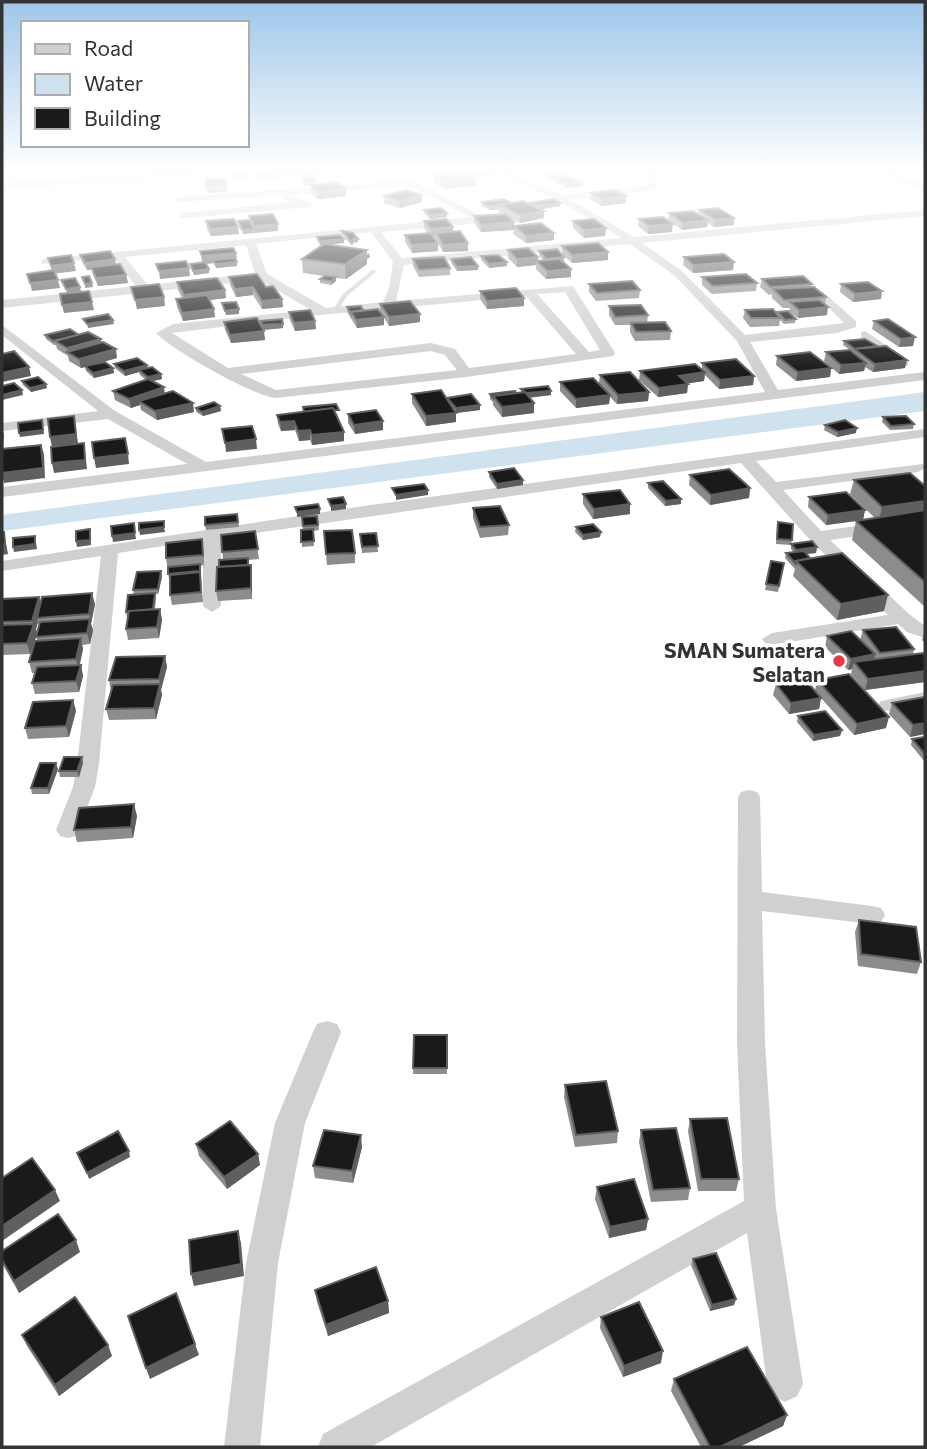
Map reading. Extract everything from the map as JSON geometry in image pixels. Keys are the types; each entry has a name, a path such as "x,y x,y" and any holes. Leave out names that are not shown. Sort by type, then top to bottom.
{"street":[{"path":"46,262 117,255 168,238"},
{"path":"232,238 250,241 285,238"},
{"path":"381,238 399,262 395,288 388,305"},
{"path":"628,238 678,273 742,340 774,395"},
{"path":"399,262 667,238"},
{"path":"250,241 262,276"},
{"path":"117,255 144,288"},
{"path":"2,304 262,276 330,312"},
{"path":"555,288 571,289 608,351 605,355 286,394 268,393 226,372 162,333 173,328 388,305 555,288"},
{"path":"527,291 586,357"},
{"path":"742,340 837,329 852,324 822,295"},
{"path":"2,330 110,414 202,467"},
{"path":"865,335 923,377"},
{"path":"226,372 431,347 450,352 466,373"},
{"path":"451,375 462,391"},
{"path":"2,492 923,377"},
{"path":"2,427 110,414"},
{"path":"2,566 925,433"},
{"path":"896,437 924,467"},
{"path":"745,458 778,491 817,537 902,618 914,628 925,632"},
{"path":"778,491 924,467"},
{"path":"817,537 925,521"},
{"path":"212,535 212,606"},
{"path":"68,830 84,787 88,764 110,551"},
{"path":"772,639 902,618"},
{"path":"888,705 925,698"},
{"path":"750,797 751,1043 760,1209 785,1384"},
{"path":"750,900 872,915"},
{"path":"242,1447 262,1263 290,1122 327,1032"},
{"path":"336,1447 760,1209"}],"lane":[{"path":"330,312 345,295 374,271"}],"water":[{"path":"925,392 925,411 2,531 2,515"}],"building":[{"path":"317,238 344,239 320,241"},
{"path":"407,238 434,238 438,243 412,245"},
{"path":"439,238 464,238 468,243 443,245"},
{"path":"598,243 608,252 572,255 562,246"},
{"path":"324,244 367,250 345,264 302,259"},
{"path":"233,248 236,253 202,256 200,251"},
{"path":"528,248 538,257 517,259 508,250"},
{"path":"557,249 564,257 546,259 539,251"},
{"path":"110,251 115,259 85,263 80,255"},
{"path":"724,254 734,262 693,265 684,257"},
{"path":"71,255 74,263 51,266 48,258"},
{"path":"498,255 507,262 489,264 481,256"},
{"path":"444,257 450,268 419,270 413,259"},
{"path":"471,257 478,266 457,267 451,259"},
{"path":"235,258 237,262 215,264 213,260"},
{"path":"560,259 571,269 547,271 536,261"},
{"path":"186,261 189,268 159,271 156,264"},
{"path":"205,262 209,269 193,271 190,264"},
{"path":"120,264 126,275 96,278 91,267"},
{"path":"54,270 58,280 30,283 27,274"},
{"path":"257,274 266,287 273,286 282,299 262,301 253,287 235,289 229,277"},
{"path":"746,274 757,283 713,286 702,277"},
{"path":"89,276 92,283 85,284 82,277"},
{"path":"325,276 336,277 331,281 320,279"},
{"path":"803,276 812,284 770,287 762,279"},
{"path":"75,278 80,287 66,289 61,280"},
{"path":"217,278 225,290 184,295 177,282"},
{"path":"632,281 640,290 597,293 589,284"},
{"path":"868,282 882,291 855,294 841,284"},
{"path":"159,284 164,297 135,300 131,287"},
{"path":"814,287 826,297 784,300 773,289"},
{"path":"516,288 524,298 487,301 480,291"},
{"path":"89,291 92,302 62,305 60,294"},
{"path":"207,295 214,309 182,313 176,299"},
{"path":"819,300 828,307 799,310 790,302"},
{"path":"410,301 420,314 389,317 380,304"},
{"path":"236,302 239,309 225,311 222,303"},
{"path":"641,305 648,315 615,317 609,306"},
{"path":"361,306 363,310 351,314 347,307"},
{"path":"378,309 384,317 356,320 351,312"},
{"path":"773,309 780,318 751,318 745,310"},
{"path":"310,310 315,321 294,323 289,312"},
{"path":"788,311 796,319 785,320 777,312"},
{"path":"108,314 113,320 87,324 83,319"},
{"path":"257,318 264,331 230,335 224,322"},
{"path":"282,319 283,324 262,325 261,321"},
{"path":"888,319 915,337 901,339 874,321"},
{"path":"665,322 671,331 636,332 631,323"},
{"path":"70,329 79,335 53,341 45,335"},
{"path":"88,332 101,339 67,348 55,341"},
{"path":"865,339 877,346 855,349 844,341"},
{"path":"103,342 116,349 79,359 67,352"},
{"path":"886,346 907,360 875,364 854,349"},
{"path":"850,350 866,363 841,365 826,352"},
{"path":"14,351 29,367 2,373 2,354"},
{"path":"810,352 831,368 798,372 777,356"},
{"path":"137,358 147,365 124,371 114,364"},
{"path":"736,359 754,376 720,380 702,363"},
{"path":"105,362 113,368 93,373 85,366"},
{"path":"695,364 705,372 679,376 688,384 659,388 640,371"},
{"path":"152,367 161,374 148,377 139,370"},
{"path":"630,372 649,392 618,395 600,375"},
{"path":"38,377 46,384 30,388 22,381"},
{"path":"593,378 610,395 576,399 560,382"},
{"path":"148,379 164,387 129,399 113,391"},
{"path":"14,383 22,390 2,395 2,386"},
{"path":"548,386 551,391 526,393 521,389"},
{"path":"441,390 456,413 426,416 412,394"},
{"path":"173,391 193,403 155,411 139,401"},
{"path":"525,392 534,403 502,407 493,396"},
{"path":"516,393 493,398 490,394"},
{"path":"471,394 480,405 456,408 447,398"},
{"path":"214,402 220,406 202,412 196,408"},
{"path":"336,404 339,410 333,408 304,412 303,407"},
{"path":"333,408 344,432 312,435 310,430 298,431 294,421 280,422 277,415"},
{"path":"376,410 383,421 354,425 348,414"},
{"path":"74,416 76,434 50,437 48,419"},
{"path":"906,416 914,424 891,426 883,417"},
{"path":"42,420 43,430 19,433 18,423"},
{"path":"845,420 857,428 838,432 825,425"},
{"path":"252,426 256,439 225,443 222,429"},
{"path":"125,438 128,454 94,458 92,442"},
{"path":"84,443 85,460 52,463 51,447"},
{"path":"41,445 43,468 2,473 2,449"},
{"path":"514,468 523,480 497,484 489,472"},
{"path":"729,469 750,488 711,495 690,475"},
{"path":"910,473 925,486 925,501 882,507 854,480"},
{"path":"663,481 681,499 666,501 648,483"},
{"path":"424,484 428,490 396,495 392,488"},
{"path":"620,490 630,504 594,509 583,494"},
{"path":"846,492 865,510 828,515 809,497"},
{"path":"343,497 346,504 331,506 328,499"},
{"path":"318,504 320,509 297,512 295,507"},
{"path":"500,506 509,525 480,527 473,508"},
{"path":"925,510 925,582 856,521"},
{"path":"237,514 238,522 205,525 205,517"},
{"path":"317,516 318,525 303,526 302,517"},
{"path":"164,521 164,527 139,530 139,523"},
{"path":"778,522 793,524 792,540 777,539"},
{"path":"134,523 135,533 112,536 111,526"},
{"path":"593,524 601,532 583,535 576,527"},
{"path":"90,529 90,540 76,541 76,531"},
{"path":"313,529 314,541 301,542 301,530"},
{"path":"352,530 355,553 326,554 324,531"},
{"path":"255,531 258,549 222,552 221,535"},
{"path":"2,532 5,544 2,545"},
{"path":"376,533 378,546 362,547 360,534"},
{"path":"35,536 35,544 13,547 13,538"},
{"path":"202,539 203,555 166,558 166,543"},
{"path":"812,541 817,547 796,550 791,544"},
{"path":"804,551 810,558 796,561 796,564 786,553"},
{"path":"842,553 888,595 841,604 796,561"},
{"path":"248,558 248,565 219,567 219,560"},
{"path":"771,561 784,563 779,586 766,584"},
{"path":"200,564 200,571 168,574 168,567"},
{"path":"251,565 251,588 216,591 217,567"},
{"path":"161,571 158,589 133,590 137,572"},
{"path":"200,572 201,592 170,595 170,575"},
{"path":"92,593 89,614 37,618 42,597"},
{"path":"155,593 153,609 126,612 128,595"},
{"path":"39,597 32,621 2,622 2,599"},
{"path":"160,609 157,627 126,629 129,611"},
{"path":"90,619 87,633 36,637 40,622"},
{"path":"34,624 27,643 2,644 2,625"},
{"path":"896,627 914,649 880,653 863,630"},
{"path":"851,631 875,654 851,659 827,636"},
{"path":"81,638 76,659 29,662 35,641"},
{"path":"923,653 925,671 868,679 854,662"},
{"path":"165,656 159,679 109,680 116,657"},
{"path":"81,665 76,681 32,683 37,667"},
{"path":"849,674 889,717 857,724 817,680"},
{"path":"805,679 821,698 791,703 776,684"},
{"path":"160,684 154,708 106,709 113,685"},
{"path":"925,697 925,723 913,725 892,703"},
{"path":"73,700 66,726 25,728 33,702"},
{"path":"825,711 842,730 814,735 798,716"},
{"path":"925,737 925,754 912,739"},
{"path":"64,757 82,757 77,771 59,771"},
{"path":"40,763 56,763 48,788 31,788"},
{"path":"134,804 131,827 74,830 79,808"},
{"path":"859,920 916,927 921,962 861,954"},
{"path":"414,1035 447,1035 447,1068 413,1068"},
{"path":"606,1081 618,1131 576,1135 565,1085"},
{"path":"727,1118 739,1179 701,1179 690,1119"},
{"path":"230,1121 258,1154 224,1177 196,1144"},
{"path":"676,1128 690,1188 653,1190 641,1130"},
{"path":"324,1130 361,1135 352,1171 313,1166"},
{"path":"118,1131 129,1151 87,1173 77,1153"},
{"path":"32,1158 55,1190 2,1226 2,1178"},
{"path":"634,1179 648,1219 610,1227 597,1187"},
{"path":"58,1214 76,1240 14,1281 2,1260 2,1251"},
{"path":"238,1231 241,1264 191,1274 189,1240"},
{"path":"716,1253 736,1299 712,1305 693,1259"},
{"path":"376,1267 388,1301 326,1325 315,1290"},
{"path":"176,1293 195,1344 146,1368 128,1316"},
{"path":"75,1297 108,1345 55,1385 22,1335"},
{"path":"639,1302 663,1351 624,1366 601,1317"},
{"path":"747,1347 787,1415 720,1447 710,1447 674,1379"}],"place":[{"name":"SMAN Sumatera Selatan","path":"839,661"}]}
